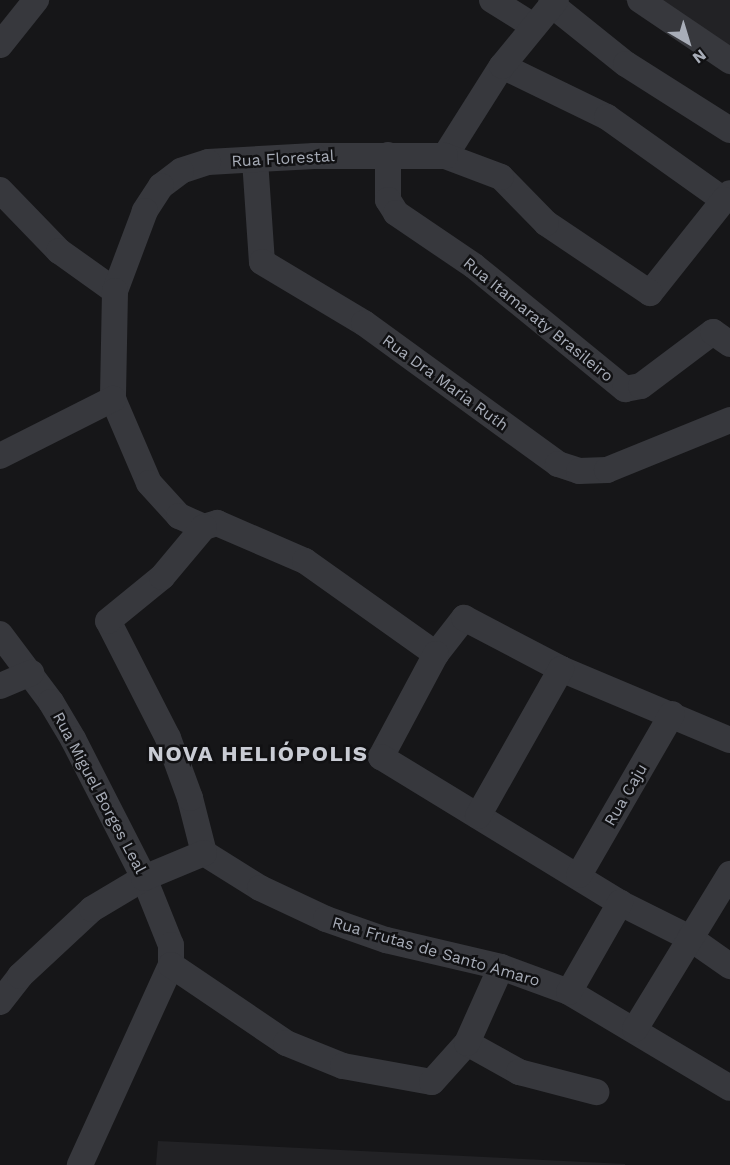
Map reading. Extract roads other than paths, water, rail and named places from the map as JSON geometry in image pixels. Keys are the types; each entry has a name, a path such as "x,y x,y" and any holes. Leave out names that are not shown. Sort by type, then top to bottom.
{"street":[{"path":"0,45 36,0"},
{"path":"492,0 532,25"},
{"path":"640,0 730,61"},
{"path":"445,156 502,66 532,25 554,2 626,64 730,130"},
{"path":"502,66 607,117 727,197"},
{"name":"Rua Florestal","path":"436,654 305,561 211,525 179,516 161,500 136,459 113,399 115,291 134,231 170,177 208,162 388,155 445,156 501,177 546,223 650,293 727,197"},
{"name":"Rua Itamaraty Brasileiro","path":"388,155 388,200 396,213 474,266 625,389 641,386 713,332 730,344"},
{"name":"Rua Dra Maria Ruth","path":"255,160 262,262 364,324 558,464 579,471 607,470 730,420"},
{"path":"0,190 59,251 115,291"},
{"path":"0,456 113,399"},
{"path":"0,1002 60,936 92,909 144,878 204,853 190,798 168,738 108,621 162,576 211,525"},
{"path":"730,740 561,669 464,618 436,654 381,757 579,875 620,903 690,938 730,966"},
{"name":"Rua Miguel Borges Leal","path":"0,634 31,673 73,739 144,878 166,927 171,965"},
{"path":"478,816 561,669"},
{"path":"0,686 31,673"},
{"name":"Rua Caju","path":"579,875 672,714"},
{"name":"Rua Frutas de Santo Amaro","path":"204,853 260,888 326,919 386,940 501,967 569,992 635,1029 730,1088"},
{"path":"635,1029 730,874"},
{"path":"569,992 620,903"},
{"path":"80,1165 171,965 286,1043 343,1066 432,1082 467,1043 501,967"},
{"path":"467,1043 519,1072 596,1092"}],"district":[{"name":"NOVA HELIÓPOLIS","path":"258,754"}]}
